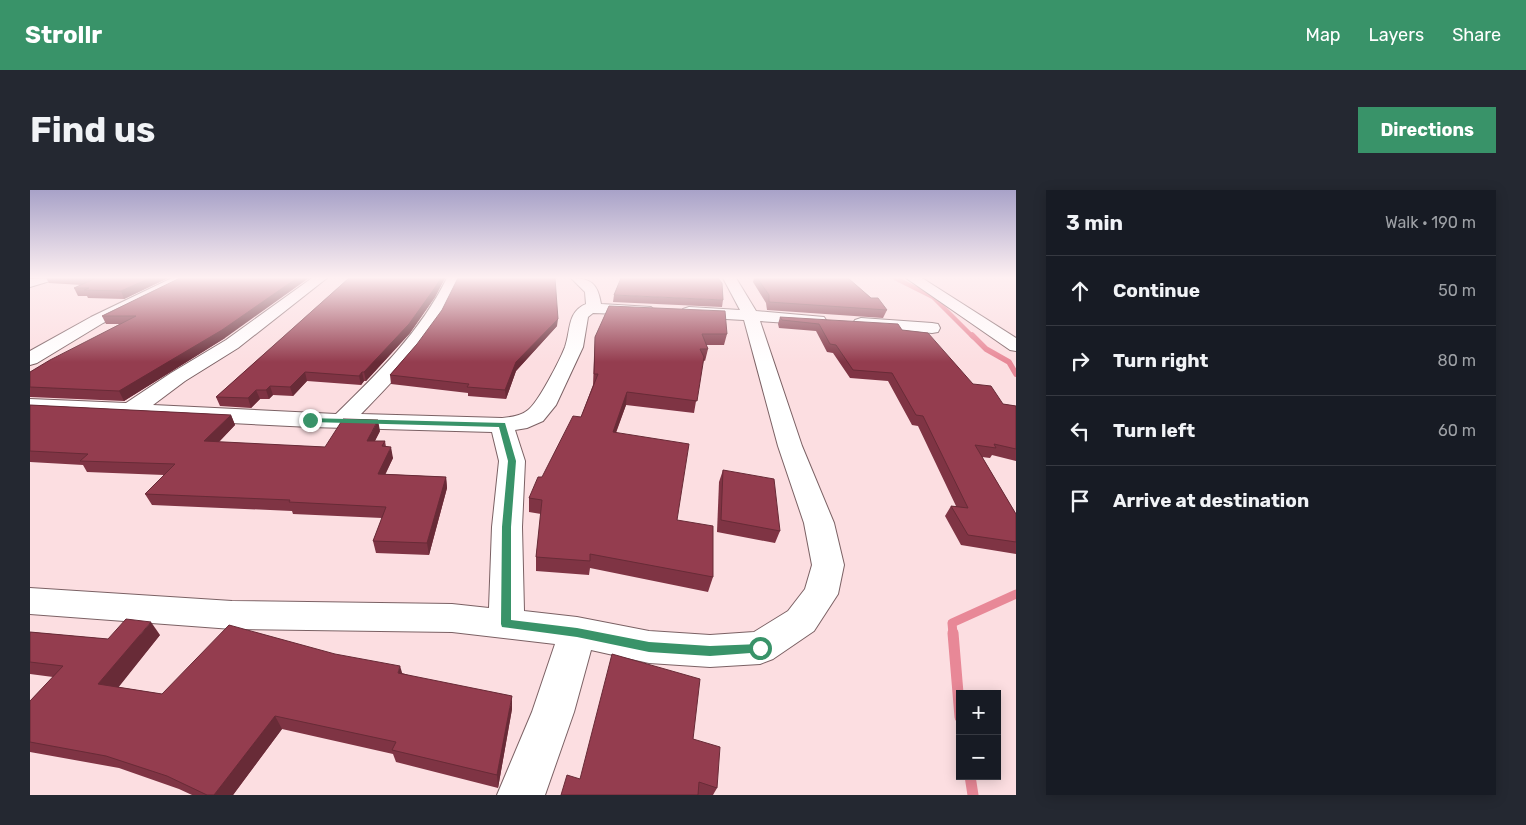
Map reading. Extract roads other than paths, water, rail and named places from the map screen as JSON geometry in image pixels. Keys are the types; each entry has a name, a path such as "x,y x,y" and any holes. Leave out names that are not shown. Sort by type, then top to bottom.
{"street":[{"path":"30,359 97,320 125,306"},
{"path":"131,410 178,377 232,344 282,306"},
{"path":"342,421 389,373 439,306"},
{"path":"30,601 232,615 452,618 577,632 649,647 710,651 760,648 801,620 821,594 828,564 819,523 790,446 750,315 745,306"},
{"path":"956,306 1016,346"},
{"path":"30,406 342,421 502,425 519,423 535,416 544,405 574,347 580,315 588,308 830,320"},
{"path":"848,322 932,328"},
{"path":"502,425 512,461 507,527 506,624"},
{"path":"521,795 553,712 577,632"}],"waterway":[{"path":"942,306 973,337"},
{"path":"972,335 986,349 1009,362 1016,374"},
{"path":"953,634 952,623 1016,594"},
{"path":"953,633 958,690"},
{"path":"971,780 973,795"}]}
